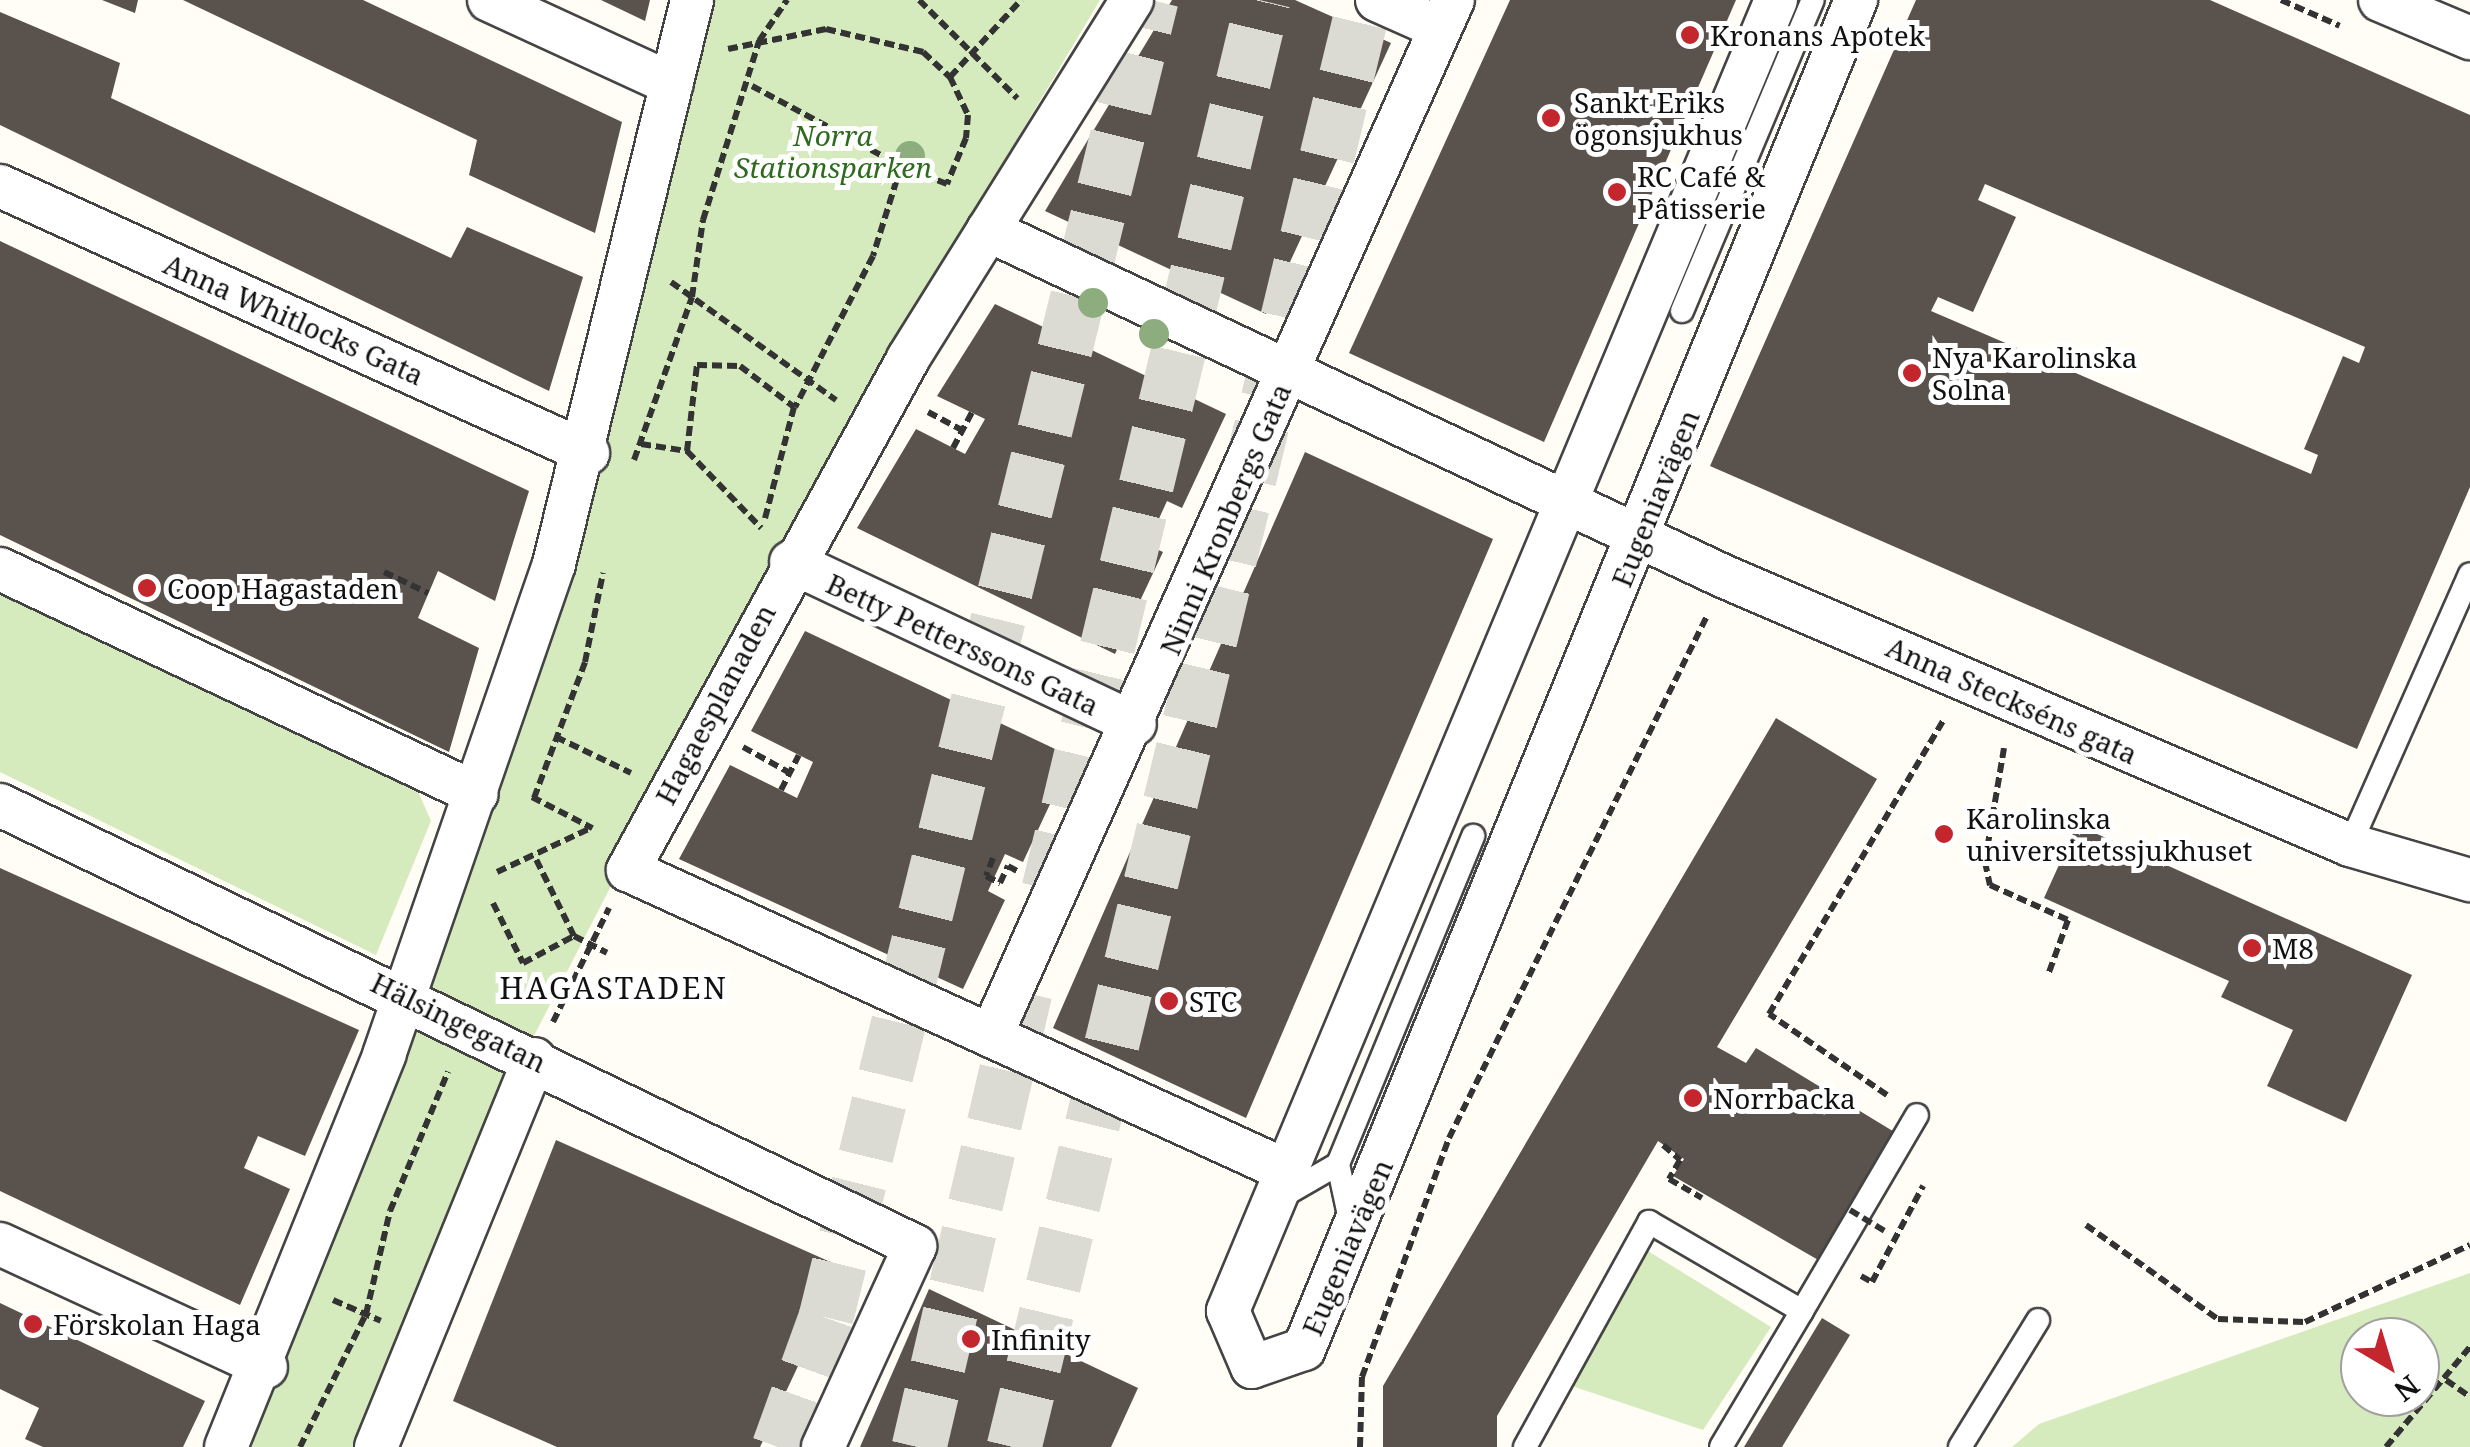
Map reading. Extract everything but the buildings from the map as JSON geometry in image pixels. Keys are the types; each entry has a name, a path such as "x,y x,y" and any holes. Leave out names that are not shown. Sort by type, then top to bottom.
{"street":[{"path":"489,0 661,70"},
{"path":"226,1447 266,1367 405,995 477,794 588,453 633,256 661,70 692,0"},
{"name":"Hagaesplanaden","path":"618,853 988,230 1132,0"},
{"path":"1377,0 1447,14"},
{"name":"Eugeniavägen","path":"1805,2 1561,500 1228,1311 1252,1368 1304,1349 1856,0"},
{"path":"2380,0 2470,38"},
{"name":"Ninni Kronbergs Gata","path":"991,1036 1135,724 1447,14"},
{"name":"Anna Whitlocks Gata","path":"0,186 588,453"},
{"path":"988,230 1561,500"},
{"name":"Anna Steckséns gata","path":"1561,500 1965,681 2350,845 2470,880"},
{"name":"Betty Petterssons Gata","path":"791,562 1135,724"},
{"path":"0,569 477,794"},
{"name":"Hälsingegatan","path":"0,805 405,995 915,1246 823,1447"},
{"path":"618,853 991,1036 1280,1186"},
{"path":"376,1447 534,1059"},
{"path":"0,1244 266,1367"}],"lane":[{"path":"1682,311 1805,2"},
{"path":"2350,845 2470,574"},
{"path":"1353,1236 1338,1164 1473,836"},
{"path":"1721,1447 1917,1115"},
{"path":"1280,1186 1338,1164"},
{"path":"1526,1447 1648,1222 1802,1310"},
{"path":"1960,1447 2038,1320"}],"path":[{"path":"627,477 692,298 703,220 752,86 759,42 787,0"},
{"path":"919,0 1025,107"},
{"path":"950,77 1022,0"},
{"path":"661,70 759,42 826,29 891,38 950,77 968,115 947,184 901,166 752,86"},
{"path":"641,444 687,451 762,528 794,407 811,382 873,256 901,166"},
{"path":"633,256 843,405"},
{"path":"687,451 697,365 740,366 794,407"},
{"path":"914,405 962,430"},
{"path":"952,448 972,413"},
{"path":"534,798 586,662 608,550"},
{"path":"384,572 428,593"},
{"path":"1360,1447 1362,1376 1450,1138 1709,610 1726,618"},
{"path":"1917,1115 1769,1014 1965,681"},
{"path":"1928,712 1960,726"},
{"path":"1990,740 2005,746 1985,862 1990,885 2068,920 2048,974"},
{"path":"738,745 790,773"},
{"path":"781,790 800,755"},
{"path":"520,792 592,828 618,853 591,944 534,1059"},
{"path":"480,880 592,828"},
{"path":"534,854 574,936 606,952"},
{"path":"994,858 986,876 1000,882 1008,866"},
{"path":"486,892 523,963 574,936"},
{"path":"478,909 492,903"},
{"path":"300,1447 366,1314 390,1210 458,1052"},
{"path":"1660,1149 1680,1160 1668,1179 1702,1198"},
{"path":"1883,1266 1922,1186"},
{"path":"1850,1210 1898,1240"},
{"path":"2086,1224 2218,1319 2305,1322 2470,1244"},
{"path":"296,1285 419,1338"},
{"path":"2386,1447 2470,1347"},
{"path":"2446,1380 2470,1396"}],"green space":[{"name":"Norra Stationsparken","path":"713,0 1100,0 854,413 519,1065 353,1447 252,1447 593,454"},
{"path":"0,590 417,789 431,821 376,955 0,772"},
{"path":"1648,1251 1771,1327 1703,1430 1566,1384"},
{"path":"2470,1273 2470,1447 2012,1447 2039,1424 2340,1319 2340,1417 2440,1417 2440,1317 2344,1317"}],"tunnel":[{"path":"779,1447 826,1317 1151,0"},
{"path":"1049,889 1263,0"},
{"path":"1014,1447 1365,0"},
{"path":"919,1447 1025,992"}],"place":[{"name":"Kronans Apotek","path":"1690,35"},
{"name":"Sankt Eriks ögonsjukhus","path":"1551,118"},
{"name":"RC Café & Pâtisserie","path":"1617,192"},
{"name":"Nya Karolinska Solna","path":"1912,373"},
{"name":"Coop Hagastaden","path":"147,588"},
{"name":"Karolinska universitetssjukhuset","path":"1944,834"},
{"name":"M8","path":"2252,948"},
{"name":"STC","path":"1169,1001"},
{"name":"Norrbacka","path":"1693,1098"},
{"name":"Förskolan Haga","path":"33,1324"},
{"name":"Infinity","path":"971,1339"}],"district":[{"name":"HAGASTADEN","path":"614,988"}]}
